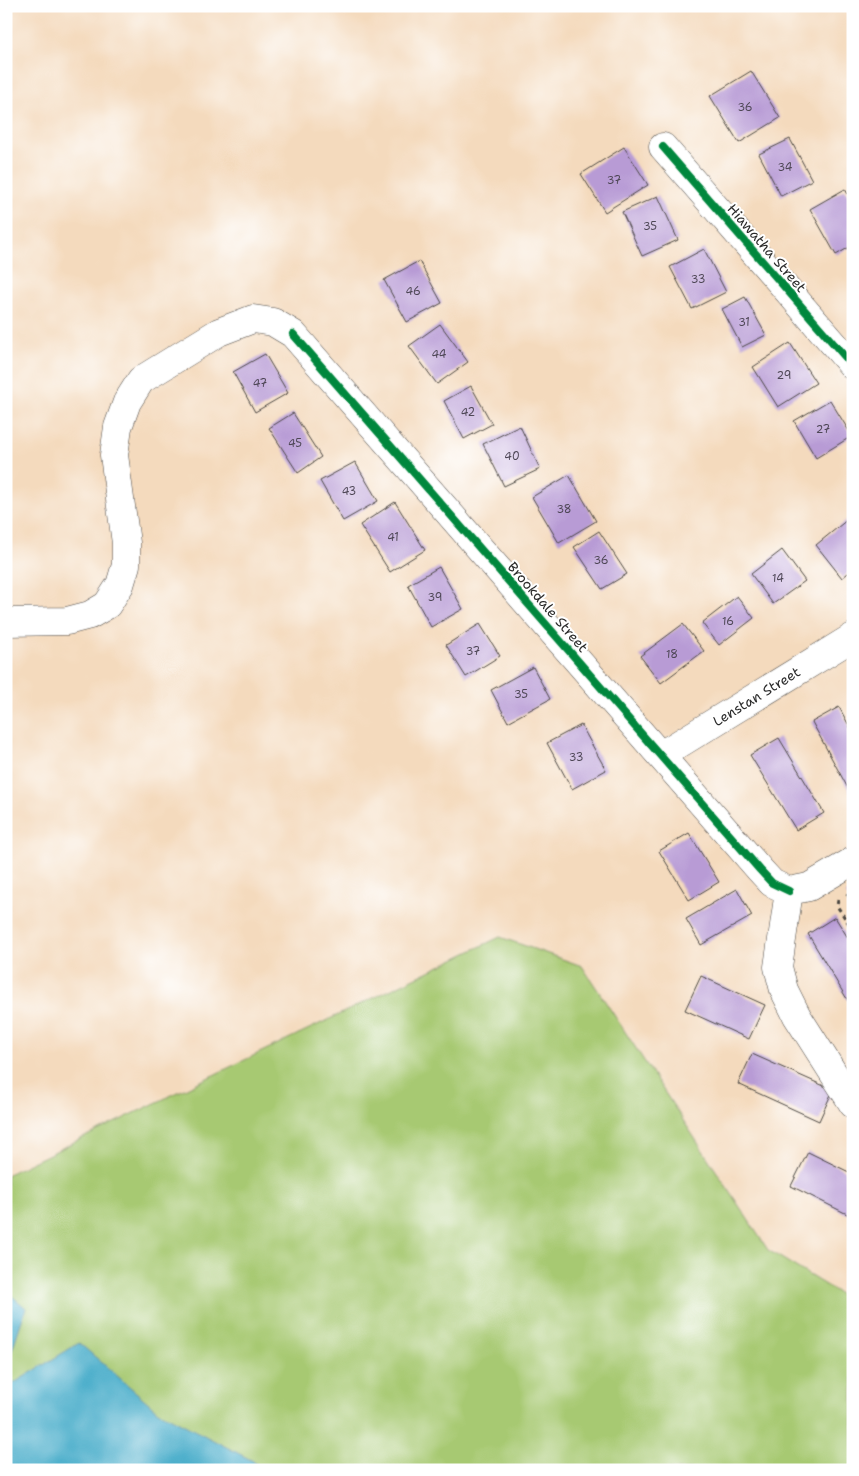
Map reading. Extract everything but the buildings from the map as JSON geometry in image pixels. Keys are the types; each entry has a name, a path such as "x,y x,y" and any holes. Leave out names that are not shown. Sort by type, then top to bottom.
{"street":[{"name":"Hiawatha Street","path":"663,147 853,366"},
{"name":"Brookdale Street","path":"6,622 67,621 90,615 107,605 120,585 126,565 126,543 114,455 118,427 127,402 141,380 218,332 253,319 274,322 293,334 772,883 789,891"},
{"name":"Lenstan Street","path":"661,755 853,637"},
{"path":"843,867 809,887 789,891 778,966 784,990 797,1016 853,1104"}],"path":[{"path":"843,867 837,906 853,930"}],"green space":[{"path":"500,937 582,966 768,1250 853,1302 853,1470 6,1470 6,1175"}],"water":[{"path":"6,1291 26,1308 10,1356 6,1358"},
{"path":"79,1343 158,1411 253,1461 263,1470 6,1470 6,1388"}],"cycle path":[{"path":"663,147 853,366"},
{"path":"293,334 760,870 772,883 789,891"}]}
